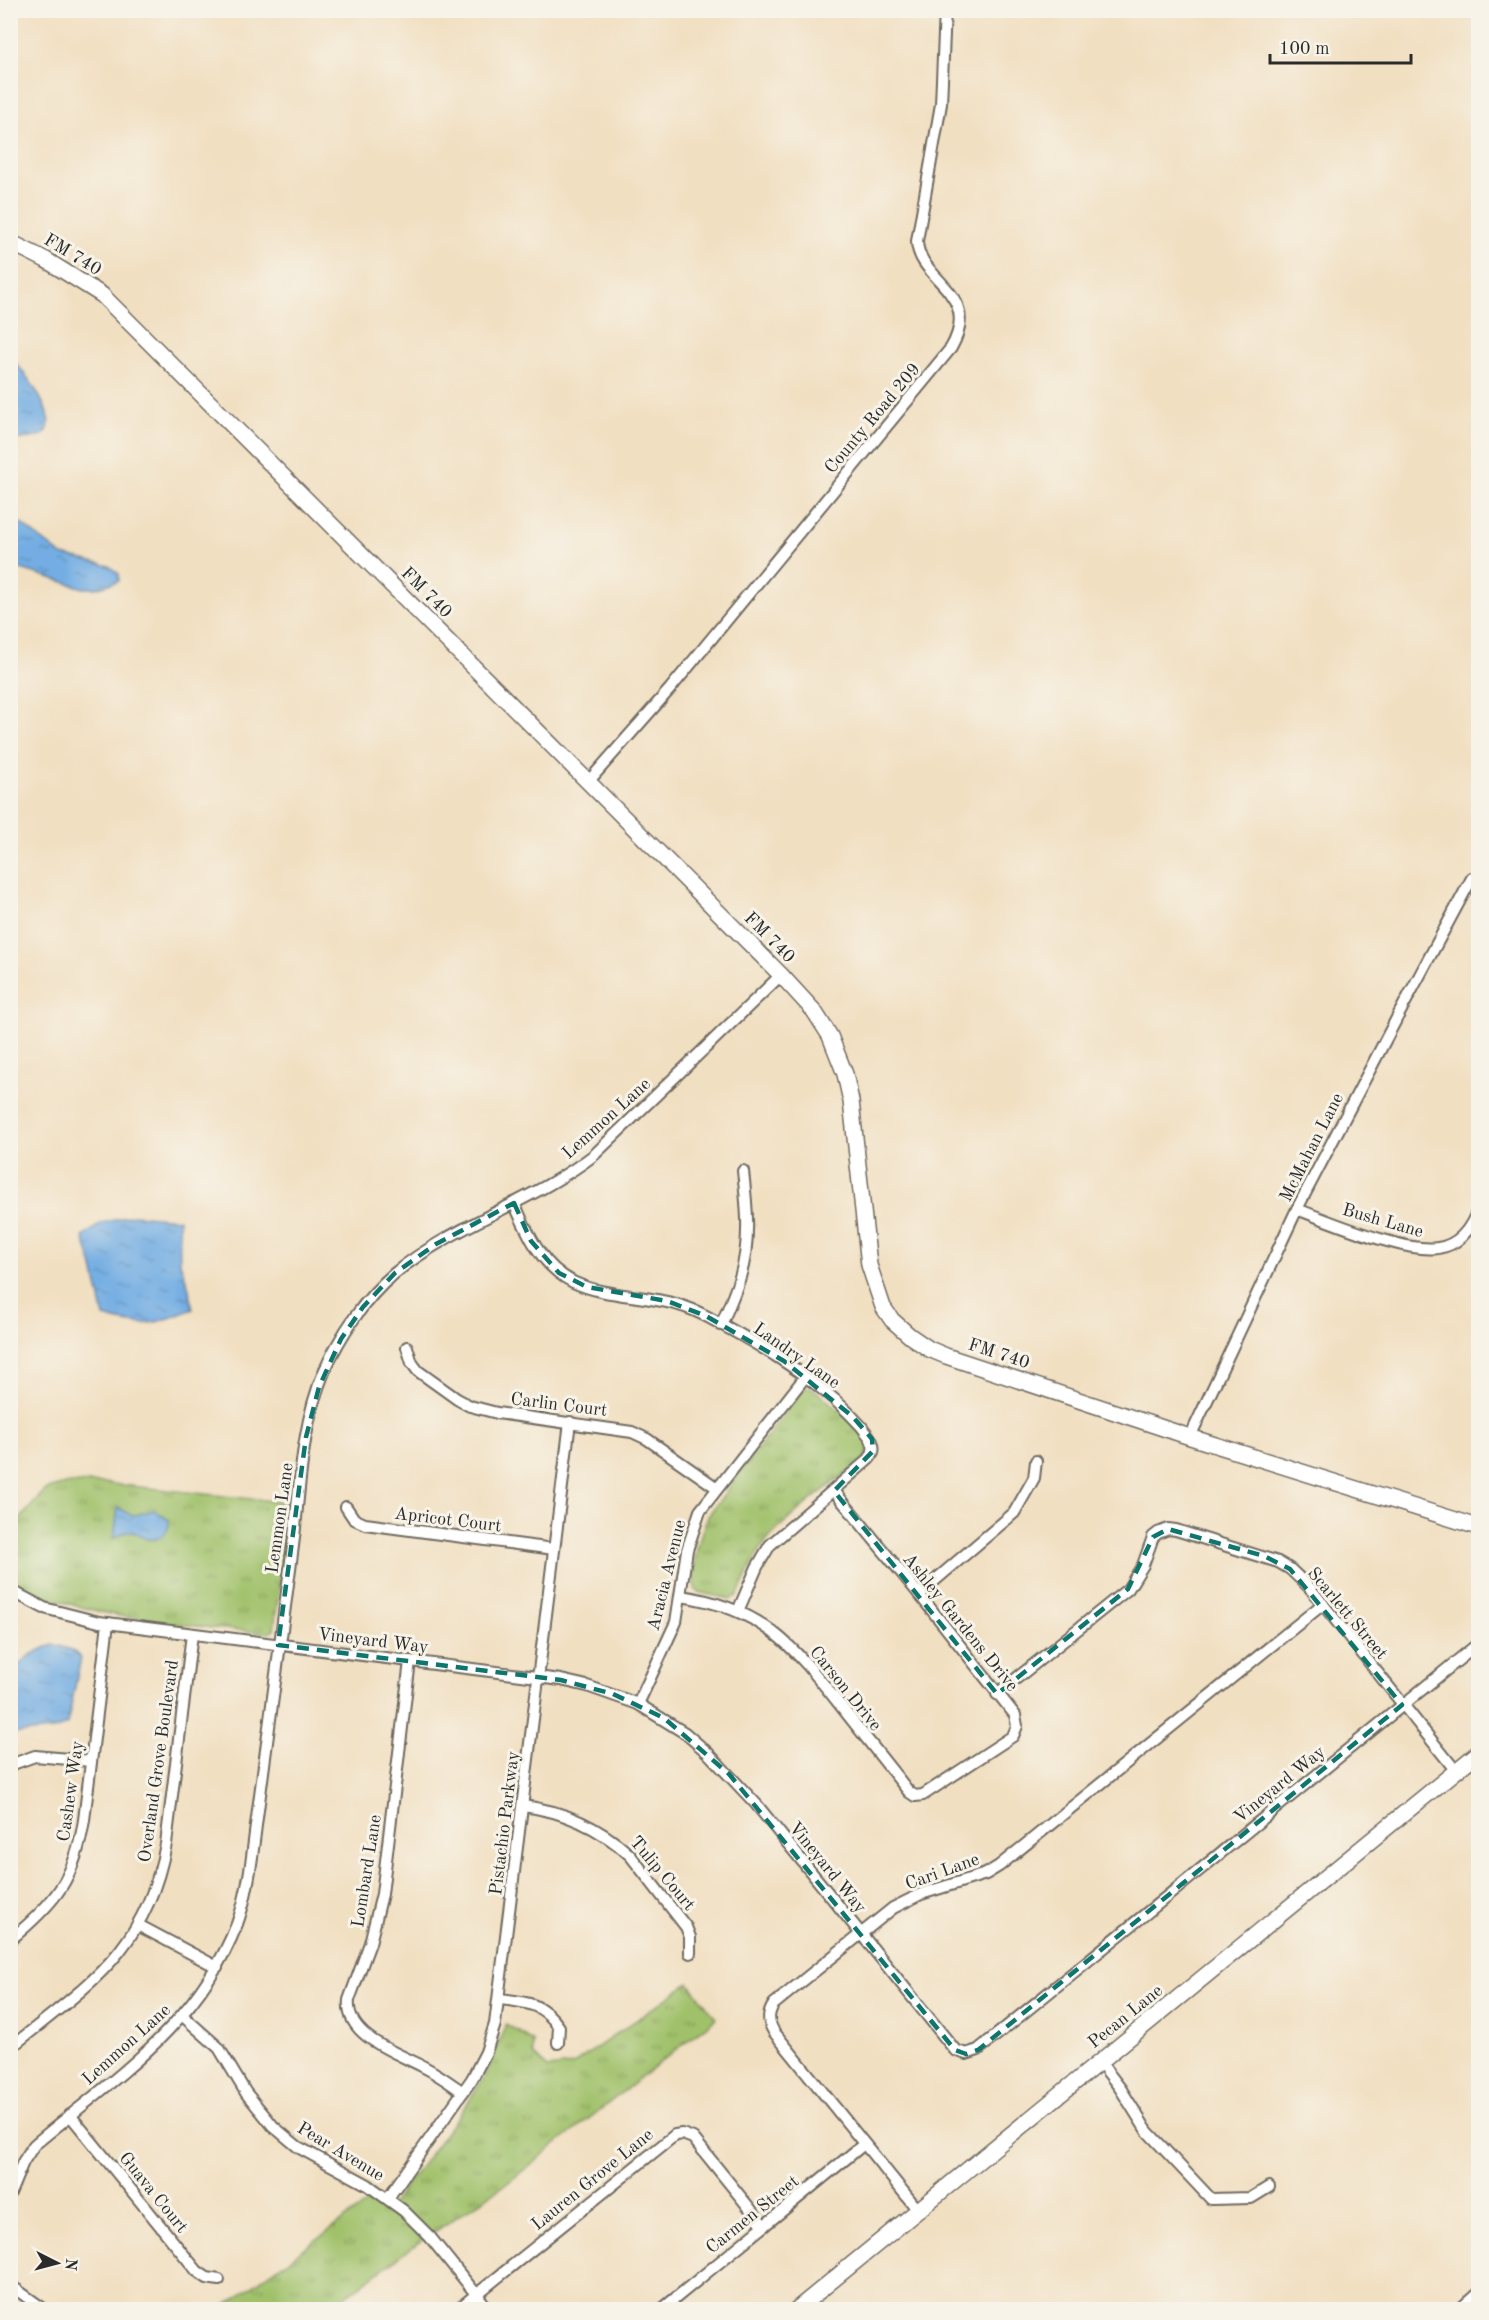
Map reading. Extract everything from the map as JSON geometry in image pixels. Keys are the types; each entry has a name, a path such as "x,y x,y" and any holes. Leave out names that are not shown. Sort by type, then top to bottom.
{"main road":[{"name":"FM 740","path":"10,242 46,260 102,295 781,975 814,1011 830,1036 845,1074 851,1101 869,1265 883,1307 892,1320 929,1349 946,1356 1190,1437 1479,1527"},
{"name":"Pecan Lane","path":"795,2310 1479,1753"}],"street":[{"name":"County Road 209","path":"588,782 670,689 944,357 958,336 961,324 951,294 917,252 941,104 945,10"},
{"name":"McMahan Lane","path":"1190,1437 1298,1209 1472,878"},
{"name":"Lemmon Lane","path":"10,2193 23,2162 34,2145 160,2040 183,2016 217,1967 238,1922 247,1891 306,1437 319,1386 341,1339 369,1299 395,1273 436,1244 572,1172 594,1155 781,975"},
{"path":"722,1325 740,1278 746,1253 748,1225 743,1171"},
{"name":"Landry Lane","path":"514,1203 531,1241 559,1273 573,1282 606,1292 667,1301 687,1308 758,1344 805,1377 853,1417 872,1439 872,1455 869,1459 770,1545 738,1611"},
{"name":"Bush Lane","path":"1298,1209 1361,1234 1418,1250 1439,1248 1459,1240 1474,1223 1479,1209"},
{"name":"Carlin Court","path":"407,1347 412,1363 418,1371 470,1406 497,1413 616,1428 647,1439 717,1488"},
{"name":"Aracia Avenue","path":"638,1704 671,1634 681,1596 687,1550 695,1522 705,1503 805,1377"},
{"name":"Pistachio Parkway","path":"388,2198 463,2092 486,2052 495,2024 570,1422"},
{"path":"919,1594 1014,1513 1034,1478 1036,1461"},
{"name":"Ashley Gardens Drive","path":"834,1491 1015,1715 1017,1726 1013,1736 968,1765"},
{"name":"Apricot Court","path":"346,1507 354,1519 365,1524 555,1549"},
{"name":"Scarlett Street","path":"997,1694 1128,1589 1143,1565 1153,1537 1168,1529 1176,1530 1278,1562 1298,1576 1456,1771"},
{"name":"Vineyard Way","path":"10,1590 44,1608 108,1623 538,1677 586,1686 638,1704 685,1733 729,1774 955,2050 966,2054 978,2050 1479,1644"},
{"name":"Carson Drive","path":"681,1596 713,1602 738,1611 774,1632 797,1654 911,1795 923,1795 968,1765"},
{"name":"Cari Lane","path":"918,2210 774,2032 768,2017 774,2004 893,1908 907,1901 971,1880 999,1866 1323,1604"},
{"name":"Cashew Way","path":"10,1940 46,1909 56,1897 72,1868 81,1837 108,1623"},
{"name":"Overland Grove Boulevard","path":"10,2048 95,1979 117,1956 138,1925 153,1893 164,1852 192,1634"},
{"name":"Lombard Lane","path":"410,1661 382,1894 370,1942 349,2000 348,2010 352,2019 368,2036 439,2075 463,2092"},
{"path":"10,1765 35,1756 91,1761"},
{"name":"Tulip Court","path":"523,1806 544,1809 576,1819 620,1845 687,1927 690,1937 690,1953"},
{"path":"138,1925 217,1967"},
{"path":"499,1999 530,2003 546,2012 559,2027 558,2043"},
{"name":"Pear Avenue","path":"183,2016 219,2048 246,2093 278,2132 298,2147 388,2198 417,2222 489,2310"},
{"path":"1100,2062 1120,2088 1147,2132 1211,2199 1251,2198 1269,2187"},
{"name":"Guava Court","path":"70,2115 197,2271 207,2278 219,2280"},
{"name":"Lauren Grove Lane","path":"457,2310 675,2135 682,2134 693,2138 764,2226"},
{"name":"Carmen Street","path":"661,2310 864,2144"},
{"path":"10,2285 45,2310"},
{"path":"1459,2310 1479,2293"}],"highlighted area":[{"path":"514,1203 531,1241 559,1273 587,1287 667,1301 706,1316 784,1361 853,1417 872,1439 873,1451 834,1491 997,1694 1128,1589 1153,1537 1168,1529 1264,1556 1290,1569 1402,1705 978,2050 966,2054 955,2050 729,1774 664,1718 613,1694 561,1680 278,1645 306,1437 319,1387 341,1339 363,1307 395,1273 436,1244"}],"green space":[{"path":"811,1387 860,1431 868,1445 864,1459 775,1532 757,1555 737,1596 730,1599 697,1592 694,1585 694,1565 708,1516 795,1399 804,1388"},
{"path":"80,1483 103,1483 281,1502 289,1511 274,1629 267,1633 169,1623 103,1612 41,1594 11,1580 10,1531 45,1490"},
{"path":"689,1983 716,2018 505,2185 422,2240 328,2309 219,2310 370,2201 390,2207 467,2104 486,2074 506,2024 533,2041 533,2054 548,2068 572,2065"}],"water":[{"path":"10,357 30,381 43,403 49,423 47,431 40,436 11,440"},
{"path":"11,516 62,555 109,566 119,574 119,581 96,588 83,588 11,566"},
{"path":"133,1215 179,1219 180,1263 193,1309 159,1321 140,1324 104,1317 92,1263 83,1237 102,1223"},
{"path":"118,1507 132,1516 154,1510 169,1520 165,1534 157,1539 147,1539 130,1532 114,1538"},
{"path":"53,1644 72,1650 81,1658 67,1725 53,1730 11,1734 11,1672 30,1655"}]}
